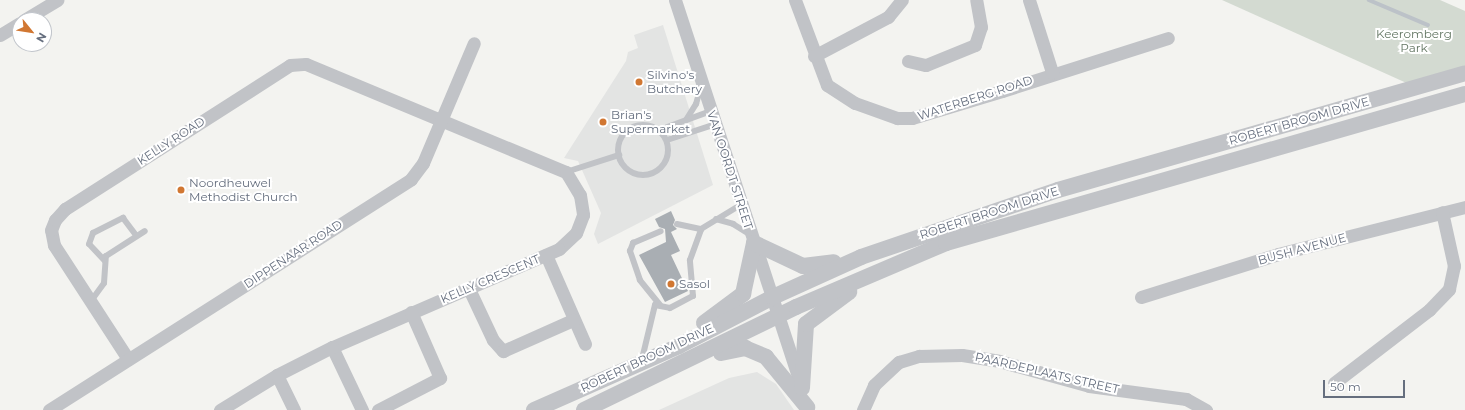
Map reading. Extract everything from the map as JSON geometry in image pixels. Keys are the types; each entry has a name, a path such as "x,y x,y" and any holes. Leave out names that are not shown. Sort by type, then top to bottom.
{"street":[{"path":"38,12 58,0"},
{"name":"VAN OORDT STREET","path":"675,0 773,297 802,388 807,409"},
{"name":"WATERBERG ROAD","path":"795,0 814,56 830,88 873,111 905,119 1002,92 1052,72 1168,38"},
{"path":"814,56 888,17 902,0"},
{"path":"908,61 926,66 975,45 981,27 976,0"},
{"path":"1029,0 1052,72"},
{"path":"0,35 12,28"},
{"name":"DIPPENAAR ROAD","path":"49,410 411,179 423,163 474,43"},
{"name":"KELLY ROAD","path":"128,359 52,240 52,226 61,212 282,69 306,64 442,120"},
{"name":"ROBERT BROOM DRIVE","path":"534,410 642,361 679,346 773,297 862,257 1058,190 1465,73"},
{"name":"ROBERT BROOM DRIVE","path":"584,410 663,375 779,316 886,267 993,228 1465,94"},
{"path":"442,120 566,172"},
{"name":"KELLY CRESCENT","path":"220,410 277,375 332,348 411,312 469,289 546,255 569,242 581,224 580,195 566,172"},
{"name":"BUSH AVENUE","path":"1141,297 1278,254 1465,207"},
{"path":"1334,383 1429,310 1449,289 1454,266 1442,212"},
{"path":"679,346 743,294 753,240 803,266 862,257"},
{"path":"546,255 584,344"},
{"path":"802,388 808,322 886,267"},
{"path":"469,289 493,340 502,351 573,320"},
{"path":"378,410 440,378 411,312"},
{"path":"332,348 362,410"},
{"path":"663,375 724,352 745,348 774,364 807,409"},
{"name":"PAARDEPLAATS STREET","path":"862,410 874,385 899,362 919,356 962,355 999,361 1089,386 1186,399 1206,410"},
{"path":"277,375 294,410"}],"lane":[{"path":"685,121 698,100 701,81"},
{"path":"660,130 685,121 714,118"},
{"path":"667,140 714,118"},
{"path":"645,125 660,130 667,140 666,160 649,174 627,168 619,155 620,140 630,128 645,125"},
{"path":"566,172 619,155"},
{"path":"661,231 633,243 630,251 640,280 660,304 670,308 693,296 690,260 701,230 716,219 742,204"},
{"path":"105,261 90,244 93,233 122,218 136,235"},
{"path":"716,219 733,224 753,240"},
{"path":"677,224 701,230"},
{"path":"91,302 104,283 105,261 110,251 145,231"},
{"path":"642,361 654,306 660,304"}],"shaded area":[{"path":"663,25 713,185 598,244 594,234 601,213 578,161 564,158 626,61 628,52 638,48 634,35"},
{"path":"757,372 776,384 794,410 659,410 729,378"}],"green space":[{"name":"Keeromberg Park","path":"1222,0 1440,0 1465,11 1465,70 1411,85"}],"building":[{"path":"671,211 675,220 673,225 677,229 671,232 680,251 671,255 688,291 665,302 639,255 666,242 665,229 659,227 655,219"}],"waterway":[{"path":"1369,0 1428,25"}],"place":[{"name":"Silvino's Butchery","path":"639,82"},
{"name":"Brian's Supermarket","path":"603,122"},
{"name":"Noordheuwel Methodist Church","path":"181,190"},
{"name":"Sasol","path":"671,284"}]}
